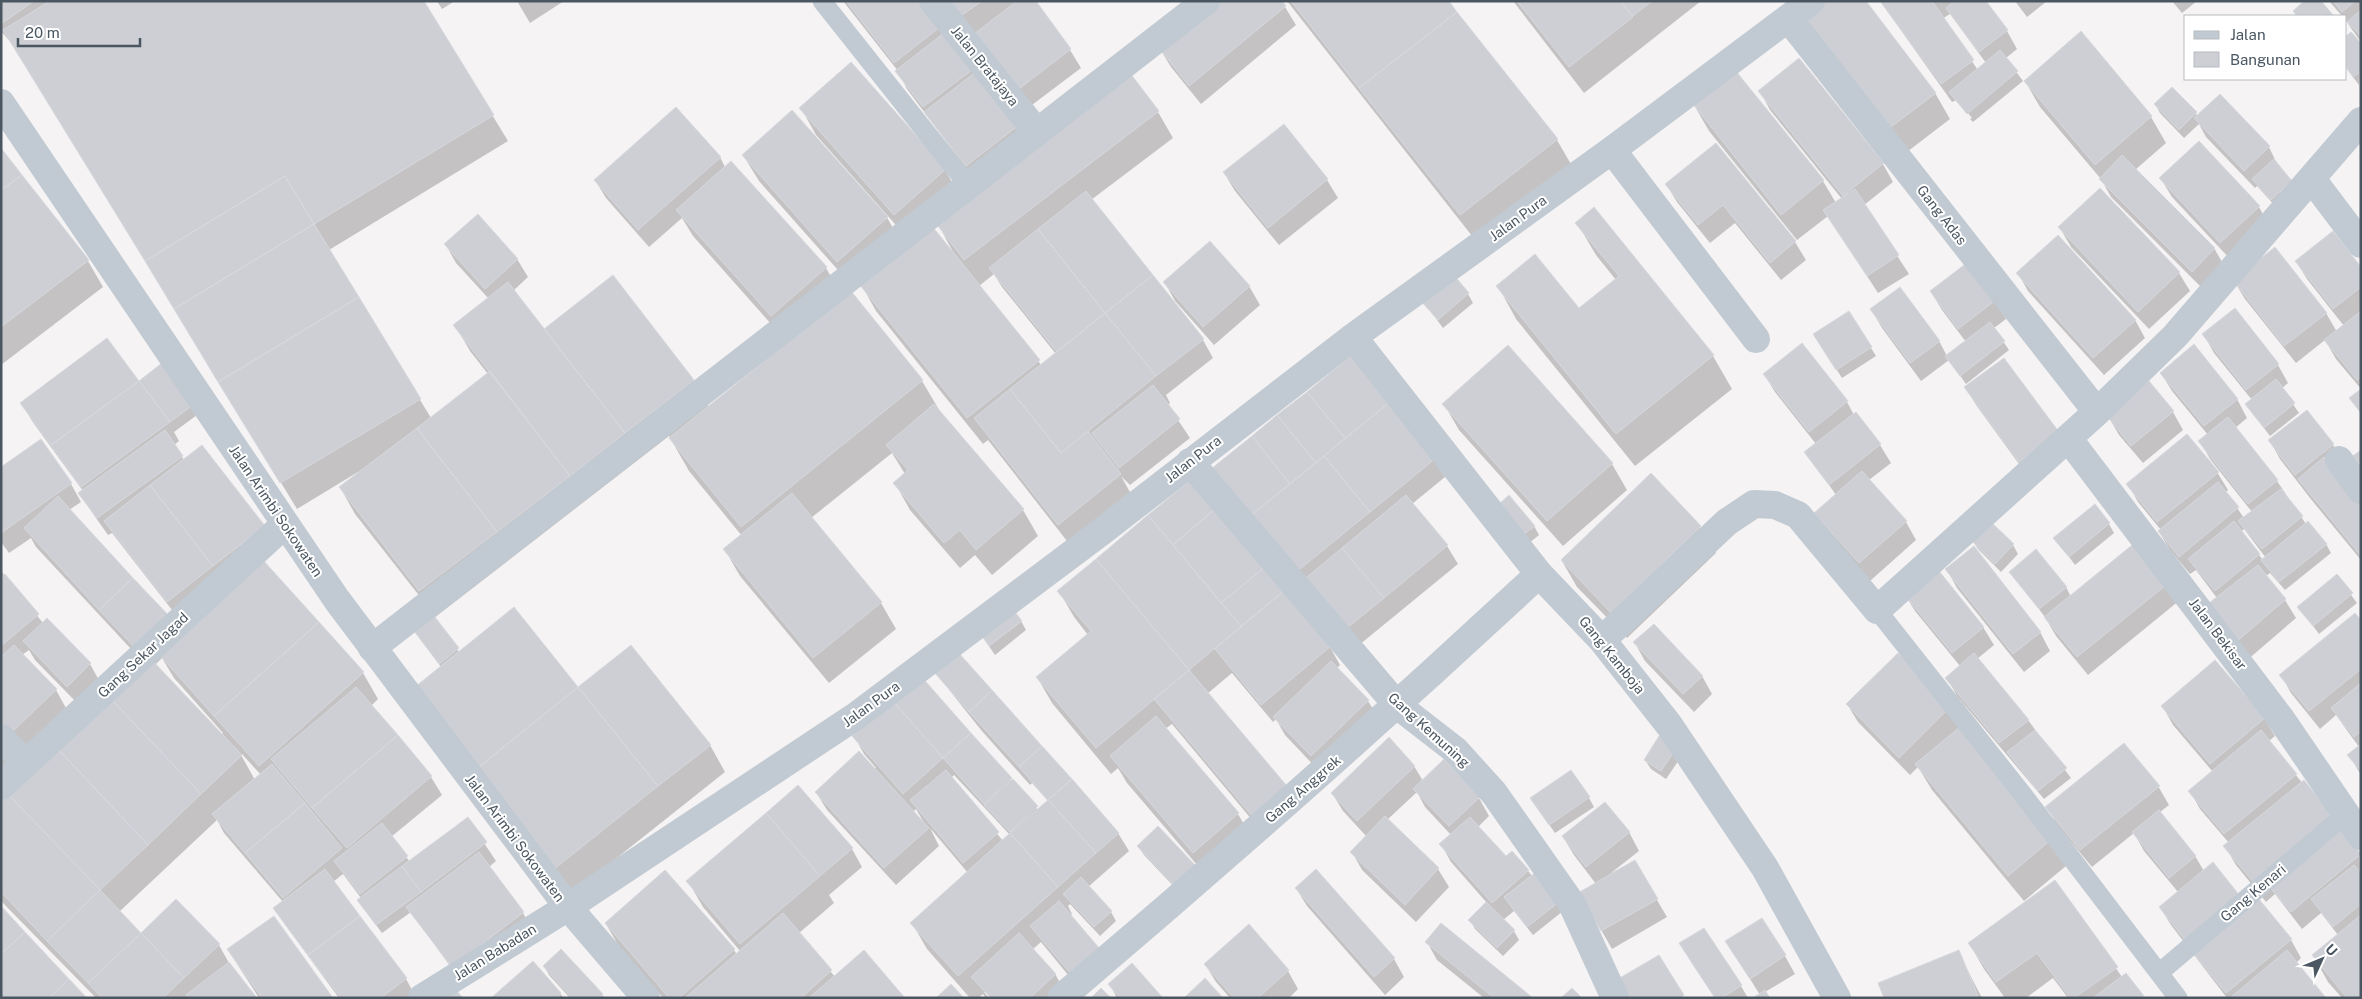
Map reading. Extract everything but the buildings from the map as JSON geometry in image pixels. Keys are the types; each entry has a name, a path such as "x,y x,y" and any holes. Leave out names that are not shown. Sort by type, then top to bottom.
{"street":[{"name":"Jalan Bratajaya","path":"933,1 1036,131"},
{"path":"372,648 1206,1"},
{"name":"Jalan Pura","path":"568,907 856,716 1101,532 1353,337 1612,150 1811,1"},
{"name":"Gang Adas","path":"1788,18 2097,412"},
{"name":"Jalan Arimbi Sokowaten","path":"1,103 284,524 372,648 568,907 646,998"},
{"path":"1602,640 1727,522 1754,504 1774,505 1798,515 1877,610 2097,412 2175,336 2361,121"},
{"path":"1612,150 1756,339"},
{"path":"2312,179 2361,244"},
{"name":"Gang Kamboja","path":"1353,337 1539,574 1602,640 1668,725 1765,868 1837,998"},
{"name":"Jalan Bekisar","path":"2068,438 2281,719 2353,825"},
{"path":"2339,460 2361,490"},
{"name":"Gang Kemuning","path":"1190,462 1397,705 1455,750 1494,793 1572,904 1615,998"},
{"name":"Gang Sekar Jagad","path":"1,786 284,524"},
{"name":"Gang Anggrek","path":"1061,998 1161,913 1397,705 1539,574"},
{"path":"1,738 25,763"},
{"name":"Jalan Babadan","path":"422,998 568,907"}],"lane":[{"path":"822,1 968,184"},
{"path":"1877,610 2024,796 2178,998"},
{"name":"Gang Kenari","path":"2159,973 2353,825"}]}
